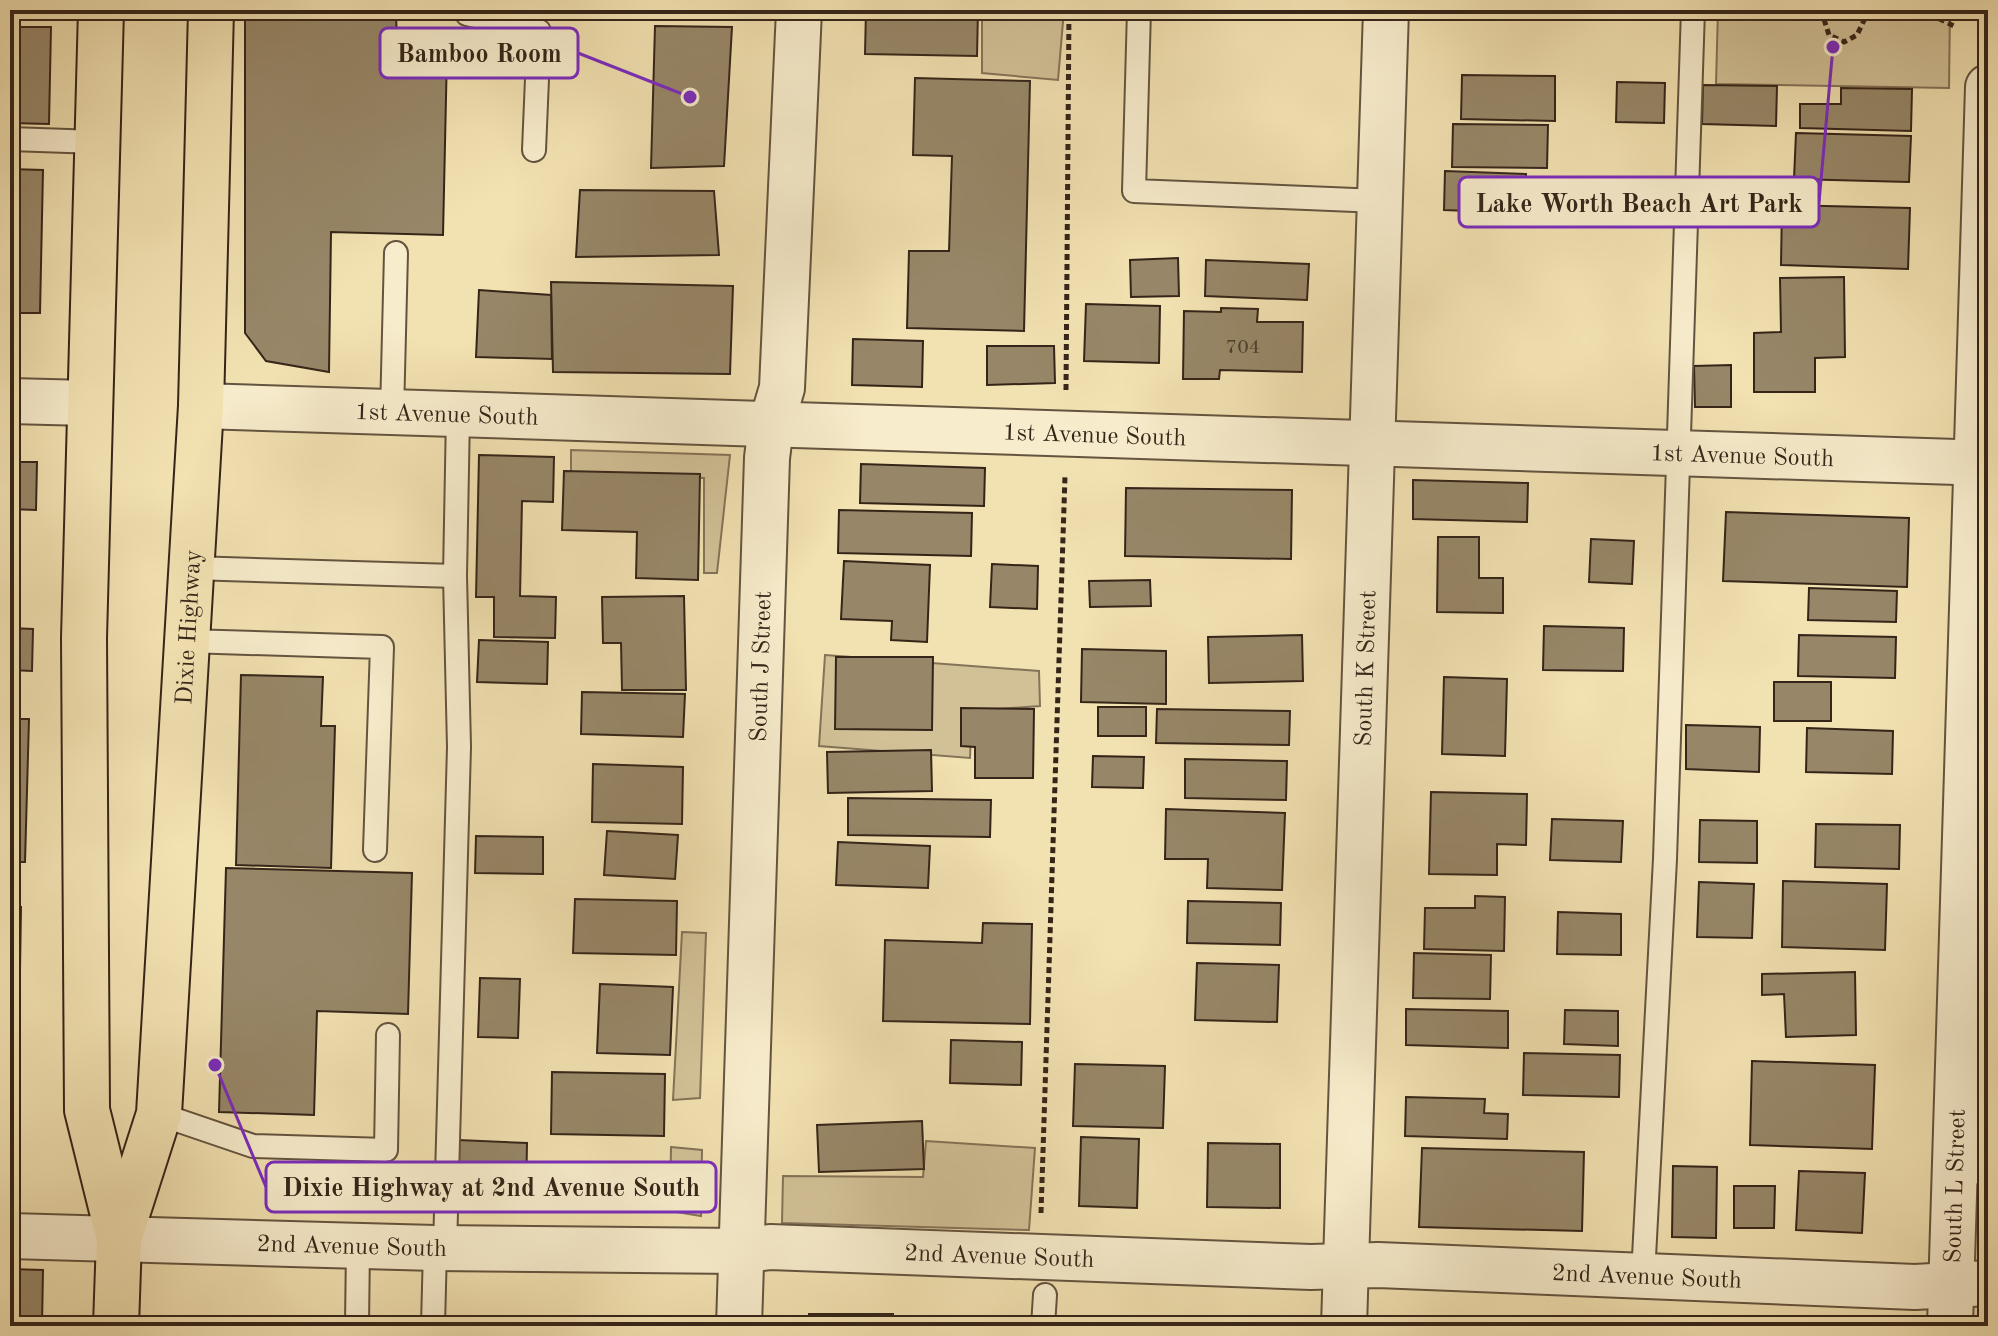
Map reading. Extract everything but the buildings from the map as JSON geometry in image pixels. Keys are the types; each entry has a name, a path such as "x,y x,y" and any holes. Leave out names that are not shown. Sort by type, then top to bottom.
{"main road":[{"name":"Dixie Highway","path":"101,10 84,638 87,1110 119,1239"},
{"name":"Dixie Highway","path":"116,1326 119,1239 159,1114 201,406 211,10"}],"street":[{"name":"South J Street","path":"739,1326 739,1251 771,425 782,388 799,10"},
{"name":"South K Street","path":"1344,1326 1386,10"},
{"name":"South L Street","path":"1963,1299 1971,1172 1988,87"},
{"path":"10,401 88,403"},
{"name":"1st Avenue South","path":"201,406 1982,463"},
{"name":"2nd Avenue South","path":"10,1236 440,1248 739,1251 770,1247 1346,1268 1378,1265 1643,1276 1963,1299"}],"lane":[{"path":"469,10 467,14 539,31 534,150"},
{"path":"1139,10 1134,191 1379,201"},
{"path":"1643,1276 1665,859 1693,10"},
{"path":"10,139 97,142"},
{"path":"392,413 396,253"},
{"path":"433,1326 440,1248 459,747 455,576 458,415"},
{"path":"192,568 455,576"},
{"path":"187,641 382,647 375,850"},
{"path":"159,1114 253,1146 386,1150 388,1035"},
{"path":"357,1326 358,1246"},
{"path":"1043,1326 1045,1295"}],"path":[{"path":"1041,1214 1066,434 1069,10"},
{"path":"1821,10 1829,35 1844,42 1857,35 1869,11"},
{"path":"1921,10 1956,27"}],"shaded area":[{"path":"982,10 1064,10 1058,80 982,73"},
{"path":"1718,10 1950,10 1949,88 1716,84"},
{"path":"571,450 730,455 717,573 704,573 704,478 571,473"},
{"path":"825,655 1039,671 1040,706 972,711 970,758 819,746"},
{"path":"682,932 706,933 700,1098 673,1100"},
{"path":"926,1141 1035,1148 1029,1230 782,1223 783,1176 923,1177"},
{"path":"671,1147 702,1150 701,1216 670,1211"}],"place":[{"name":"Lake Worth Beach Art Park","path":"1833,47"},
{"name":"Bamboo Room","path":"690,97"},
{"name":"Dixie Highway at 2nd Avenue South","path":"215,1065"}]}
